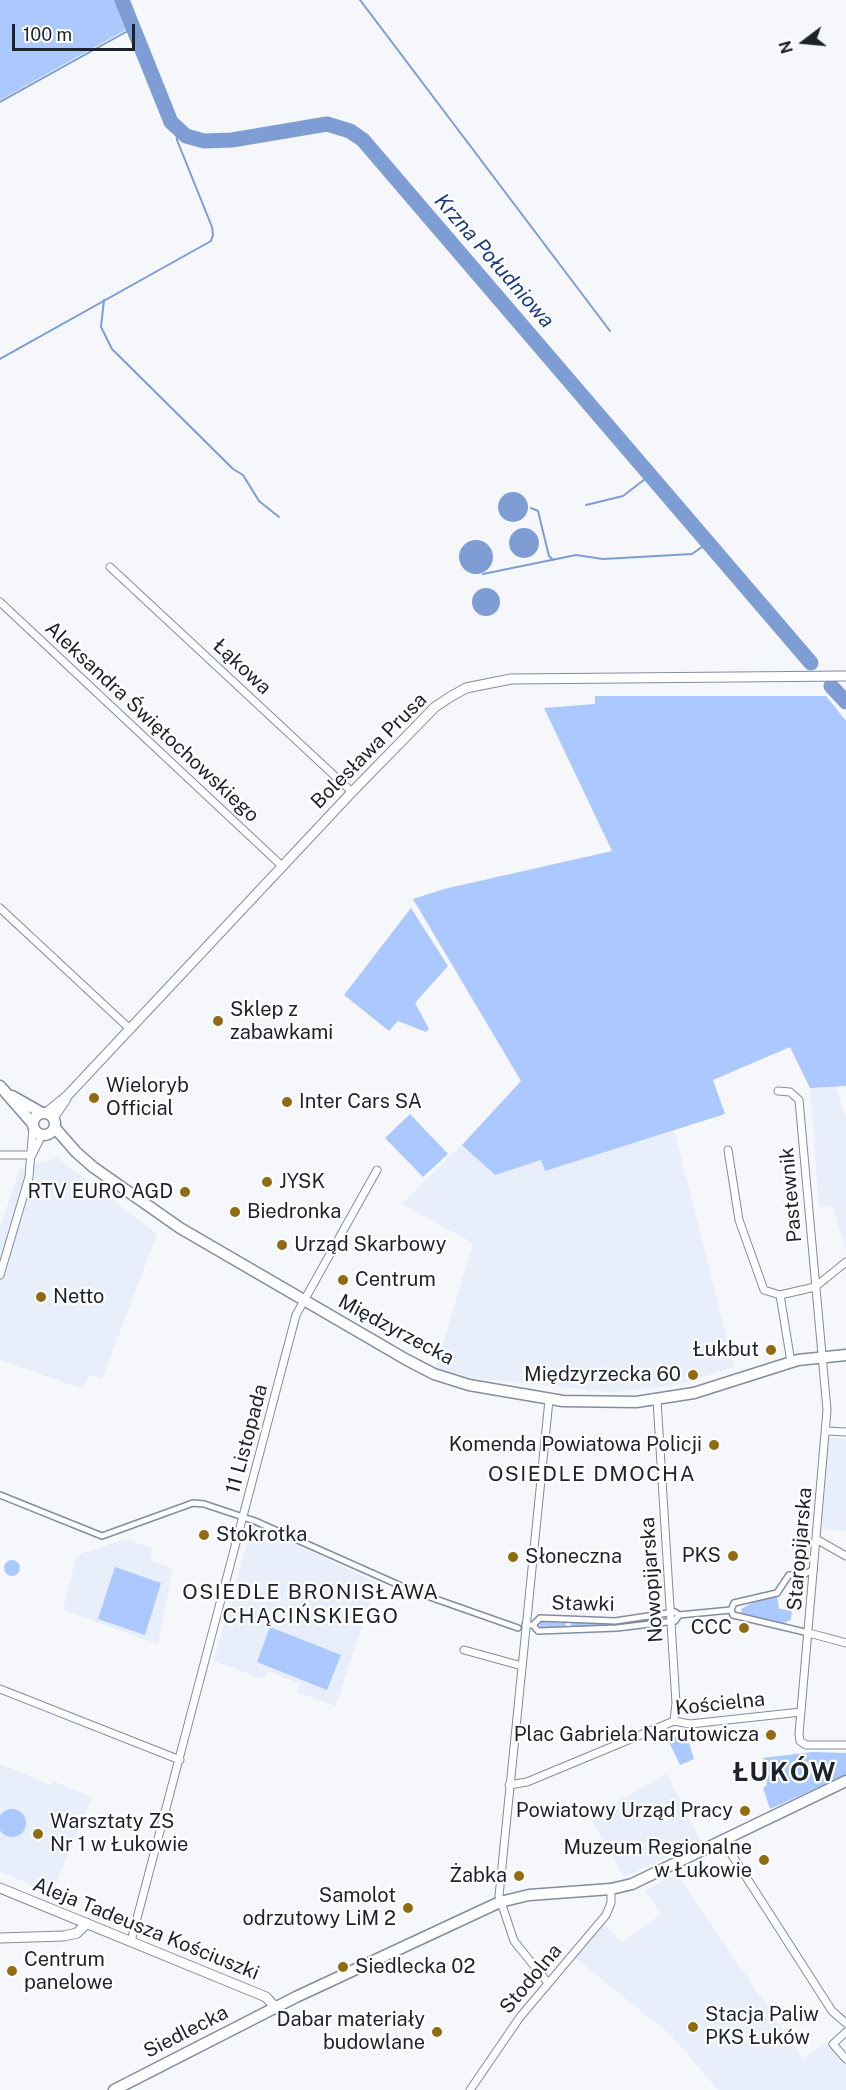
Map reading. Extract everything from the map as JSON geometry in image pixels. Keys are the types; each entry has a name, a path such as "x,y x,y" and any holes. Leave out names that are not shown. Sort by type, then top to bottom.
{"main road":[{"name":"Międzyrzecka","path":"0,1086 49,1118 76,1152"},
{"name":"Międzyrzecka","path":"9,1094 33,1126 44,1135 76,1152 153,1211 302,1301 434,1374 486,1389 549,1400 598,1403 657,1400 708,1389 791,1362 846,1355"},
{"path":"33,1126 35,1118 49,1118 44,1135"},
{"name":"Siedlecka","path":"114,2090 275,2007 500,1902 540,1893 611,1889 632,1884 846,1781"}],"street":[{"name":"Łąkowa","path":"110,567 352,792"},
{"name":"Aleksandra Świętochowskiego","path":"0,602 282,866"},
{"name":"Bolesława Prusa","path":"49,1118 352,792 435,707 465,688 492,681 846,676"},
{"path":"0,908 130,1029"},
{"name":"Pastewnik","path":"778,1091 790,1092 800,1100 815,1287 824,1356"},
{"path":"0,1275 28,1177 32,1155 33,1126"},
{"path":"32,1155 44,1135"},
{"path":"728,1150 743,1233 748,1239 764,1290 780,1295 815,1287 846,1262"},
{"path":"0,1155 32,1155"},
{"name":"11 Listopada","path":"131,1941 302,1301 377,1170"},
{"path":"780,1295 791,1362"},
{"name":"Staropijarska","path":"824,1356 827,1431 799,1734 802,1743 846,1745"},
{"path":"548,1983 514,1941 500,1902 509,1785 522,1666 529,1625 549,1400"},
{"name":"Nowopijarska","path":"657,1400 676,1704 674,1721"},
{"path":"827,1431 846,1432"},
{"path":"0,1496 102,1536 193,1503 243,1517 374,1576 518,1628"},
{"path":"816,1539 846,1556"},
{"path":"814,1569 803,1575 789,1575 777,1593 734,1604 731,1610 733,1616 846,1643"},
{"name":"Stawki","path":"671,1622 538,1631 529,1625 540,1618 615,1625 670,1613 680,1615 731,1610"},
{"path":"671,1622 680,1615"},
{"path":"464,1650 522,1666"},
{"path":"0,1689 180,1760"},
{"name":"Kościelna","path":"509,1785 527,1782 674,1721 690,1724 801,1712"},
{"path":"723,1841 832,2011 846,2023"},
{"name":"Aleja Tadeusza Kościuszki","path":"0,1888 266,1997 275,2007"},
{"name":"Stodolna","path":"470,2090 503,2039 606,1915 611,1903 611,1889"},
{"path":"0,1938 64,1936 77,1933 87,1923"},
{"path":"846,2032 833,2044 846,2059"}],"shaded area":[{"path":"0,0 118,0 129,28 0,100"},
{"path":"513,492 524,496 528,507 524,518 513,522 502,518 498,507 502,496"},
{"path":"524,528 535,532 539,543 535,554 524,558 513,554 509,543 513,532"},
{"path":"476,540 488,545 493,557 488,569 476,574 464,569 459,557 464,545"},
{"path":"486,588 496,592 500,602 496,612 486,616 476,612 472,602 476,592"},
{"path":"595,696 826,696 846,721 846,1086 810,1088 790,1047 713,1080 725,1114 545,1171 541,1160 495,1175 462,1145 521,1081 413,899 444,889 612,851 544,708 595,704"},
{"path":"411,908 448,966 415,1003 429,1029 426,1032 398,1021 389,1031 344,995"},
{"path":"835,1086 846,1118 846,1251 833,1206 819,1207 810,1088"},
{"path":"410,1114 448,1154 423,1177 385,1138"},
{"path":"674,1130 734,1367 682,1384 613,1392 470,1378 436,1367 473,1243 402,1204 452,1154 462,1145 495,1175 541,1160 545,1171"},
{"path":"58,1158 157,1234 102,1379 89,1375 83,1389 0,1360 0,1227 20,1168"},
{"path":"829,1438 846,1438 846,1531 820,1529"},
{"path":"255,1524 376,1583 336,1706 297,1692 300,1684 267,1671 263,1679 214,1661 252,1525"},
{"path":"126,1539 152,1548 150,1561 173,1568 158,1644 63,1610 77,1555"},
{"path":"12,1560 18,1562 20,1568 18,1574 12,1576 6,1574 4,1568 6,1562"},
{"path":"115,1567 161,1583 145,1635 98,1619"},
{"path":"777,1595 779,1609 792,1610 791,1620 781,1624 742,1613 741,1609 757,1600"},
{"path":"540,1620 566,1621 566,1627 540,1628"},
{"path":"571,1621 612,1623 612,1626 571,1627"},
{"path":"270,1627 341,1655 327,1690 257,1662"},
{"path":"696,1733 697,1737 688,1740 694,1759 680,1765 667,1738"},
{"path":"813,1752 846,1753 846,1775 770,1809 763,1788 767,1785 763,1758"},
{"name":"Warsztaty ZS Nr 1 w Łukowie","path":"0,1764 51,1785 53,1781 92,1797 52,1893 0,1872"},
{"path":"667,1774 701,1841 624,1877 589,1816"},
{"path":"12,1809 22,1813 26,1823 22,1833 12,1837 2,1833 -2,1823 2,1813"},
{"path":"677,1874 803,2059 827,2042 846,2063 846,2090 718,2090 671,2035 575,1958 604,1924 622,1943 661,1914 645,1890"}],"waterway":[{"name":"Krzna Południowa","path":"122,0 171,122 186,136 204,141 232,140 327,124 350,131 363,140 811,663"},
{"path":"360,0 610,331"},
{"path":"0,102 133,28"},
{"path":"0,359 211,241 212,227 177,140 176,129"},
{"path":"104,300 101,327 112,349 233,469 243,475 259,501 279,517"},
{"path":"586,505 623,496 649,476"},
{"path":"531,508 538,511 549,556 553,560"},
{"path":"483,574 576,555 603,559 692,554 706,544"},
{"name":"Krzna Południowa","path":"831,686 846,702"}],"place":[{"name":"Sklep z zabawkami","path":"218,1021"},
{"name":"Wieloryb Official","path":"94,1098"},
{"name":"Inter Cars SA","path":"287,1102"},
{"name":"JYSK","path":"267,1182"},
{"name":"RTV EURO AGD","path":"185,1192"},
{"name":"Biedronka","path":"235,1212"},
{"name":"Urząd Skarbowy","path":"282,1245"},
{"name":"Centrum","path":"343,1280"},
{"name":"Netto","path":"41,1297"},
{"name":"Łukbut","path":"771,1350"},
{"name":"Międzyrzecka 60","path":"693,1375"},
{"name":"Komenda Powiatowa Policji","path":"714,1445"},
{"name":"Stokrotka","path":"204,1535"},
{"name":"PKS","path":"733,1556"},
{"name":"Słoneczna","path":"513,1557"},
{"name":"CCC","path":"744,1628"},
{"name":"Plac Gabriela Narutowicza","path":"771,1735"},
{"name":"Powiatowy Urząd Pracy","path":"745,1811"},
{"name":"Warsztaty ZS Nr 1 w Łukowie","path":"38,1834"},
{"name":"Muzeum Regionalne w Łukowie","path":"764,1860"},
{"name":"Żabka","path":"519,1876"},
{"name":"Samolot odrzutowy LiM 2","path":"408,1908"},
{"name":"Siedlecka 02","path":"343,1967"},
{"name":"Centrum panelowe","path":"12,1971"},
{"name":"Stacja Paliw PKS Łuków","path":"693,2027"},
{"name":"Dabar materiały budowlane","path":"437,2032"}],"district":[{"name":"OSIEDLE DMOCHA","path":"592,1475"},
{"name":"OSIEDLE BRONISŁAWA CHĄCIŃSKIEGO","path":"311,1605"},
{"name":"ŁUKÓW","path":"785,1773"}]}
